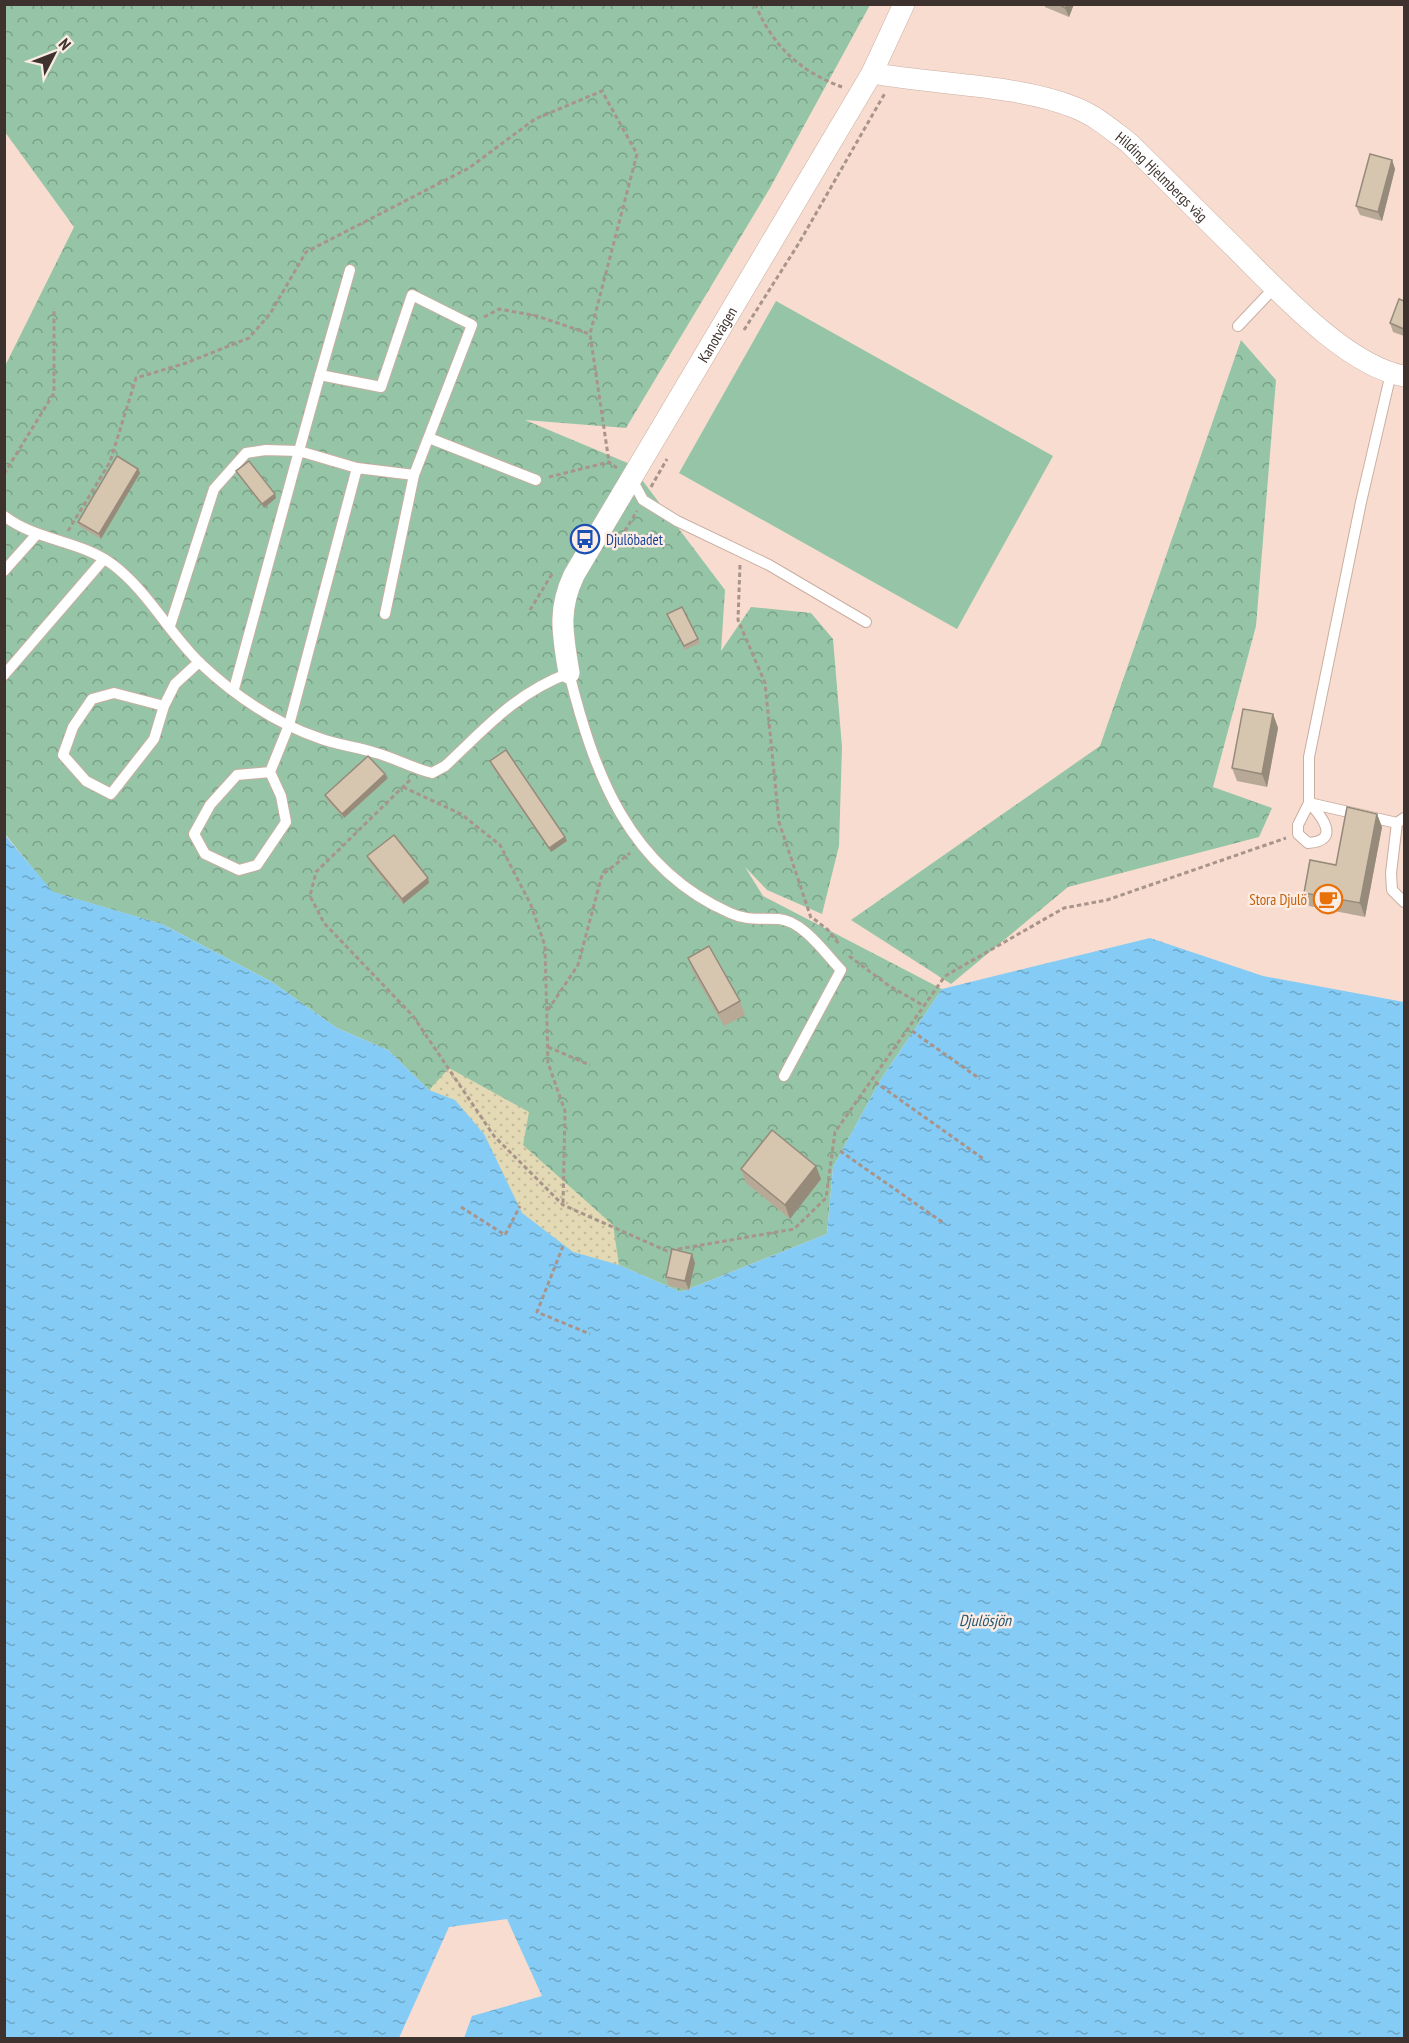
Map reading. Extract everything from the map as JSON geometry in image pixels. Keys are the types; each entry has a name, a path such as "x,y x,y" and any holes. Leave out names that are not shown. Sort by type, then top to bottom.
{"street":[{"name":"Kanotvägen","path":"569,673 562,610 566,593 631,478 872,73 904,4"},
{"name":"Hilding Hjelmbergs väg","path":"872,73 919,82 1018,92 1075,107 1099,119 1130,143 1275,287 1324,331 1361,358 1398,374"}],"lane":[{"path":"234,689 350,270"},
{"path":"1239,326 1275,287"},
{"path":"320,375 381,387 412,295 472,325 414,475 385,614"},
{"path":"1309,803 1327,824 1326,832 1320,841 1308,843 1298,834 1298,825 1309,803 1309,757 1358,513 1398,374"},
{"path":"429,438 536,480"},
{"path":"170,626 214,489 246,453 266,450 299,451 357,468 414,475"},
{"path":"270,772 237,775 210,805 194,834 205,854 239,870 257,865 286,822 281,796 270,772 289,725 357,468"},
{"path":"631,478 643,501 677,521 769,564 866,622"},
{"path":"4,516 37,534 85,548 104,559 138,587 199,662 259,709 320,739 379,753 419,770 432,773 445,766 509,705 548,681 569,673 579,712 609,794 625,825 641,845 683,884 729,913 752,920 779,919 797,925 841,970 784,1076"},
{"path":"4,571 37,534"},
{"path":"4,675 104,559"},
{"path":"164,706 114,693 92,699 73,727 63,755 86,781 111,794 154,739 164,706 176,684 199,662"},
{"path":"1309,803 1400,820 1391,873 1392,890 1404,902"}],"path":[{"path":"738,339 800,243 886,91 861,92 830,82 798,66 770,35 755,4"},
{"path":"62,541 110,462 136,378 186,363 249,338 270,314 306,252 469,168 535,119 602,92 637,154 590,334 609,462 631,478"},
{"path":"4,474 54,393 54,308"},
{"path":"472,325 499,309 537,316 590,334"},
{"path":"614,549 667,459"},
{"path":"536,480 609,462"},
{"path":"740,551 738,620 765,683 779,822 811,918"},
{"path":"419,770 316,872 310,896 324,923 413,1016 494,1136 563,1205 667,1251 794,1229 826,1198 835,1132 945,976 1065,908 1107,900 1298,834"},
{"path":"403,787 461,814 500,845 531,905 545,946 548,1063 565,1111 563,1205"},
{"path":"547,1011 578,965 603,875 641,845"},
{"path":"805,914 828,930 858,964 924,1006"},
{"path":"912,1031 980,1079"},
{"path":"548,1047 590,1065"},
{"path":"875,1082 985,1160"},
{"path":"840,1151 945,1224"},
{"path":"461,1207 505,1235 520,1206"},
{"path":"563,1246 537,1312 590,1334"}],"green space":[{"path":"5,5 870,5 770,188 626,428 525,420 630,464 725,590 721,651 751,607 811,613 833,639 842,747 839,846 822,914 767,890 745,867 763,896 942,989 881,1079 833,1167 827,1234 681,1292 619,1265 573,1252 522,1213 484,1134 455,1100 429,1090 388,1050 337,1028 272,982 162,924 52,892 5,834 4,368 74,227 5,132"},
{"path":"776,301 1053,456 957,629 679,473"},
{"path":"1241,340 1276,380 1256,626 1213,787 1272,808 1259,837 1068,887 951,984 851,920 1100,746"}],"sand":[{"path":"449,1068 529,1112 523,1145 613,1225 619,1265 573,1252 522,1213 484,1134 429,1090"}],"water":[{"name":"Djulösjön","path":"4,834 53,892 162,924 272,982 337,1028 388,1050 429,1090 455,1100 484,1134 522,1213 573,1252 619,1265 681,1292 827,1234 833,1167 881,1079 942,989 1150,938 1263,976 1404,1002 1404,2038 464,2038 472,2016 542,1996 507,1919 449,1927 399,2038 5,2038"}],"building":[{"path":"1370,154 1392,160 1378,212 1356,206"},
{"path":"1399,299 1404,301 1404,329 1390,323"},
{"path":"117,456 138,469 99,534 78,522"},
{"path":"249,461 275,494 262,504 236,471"},
{"path":"682,607 698,639 684,646 667,614"},
{"path":"1243,709 1273,714 1262,774 1232,768"},
{"path":"506,750 565,837 549,848 490,761"},
{"path":"368,756 385,774 342,814 325,795"},
{"path":"1347,807 1377,814 1360,903 1304,893 1310,860 1336,865"},
{"path":"394,835 428,878 402,899 367,856"},
{"path":"709,946 740,1001 719,1013 688,958"},
{"path":"772,1130 816,1166 785,1205 741,1169"},
{"path":"672,1249 692,1254 685,1281 666,1277"}],"place":[{"name":"Djulöbadet","path":"585,539"},
{"name":"Stora Djulö","path":"1328,899"}]}
